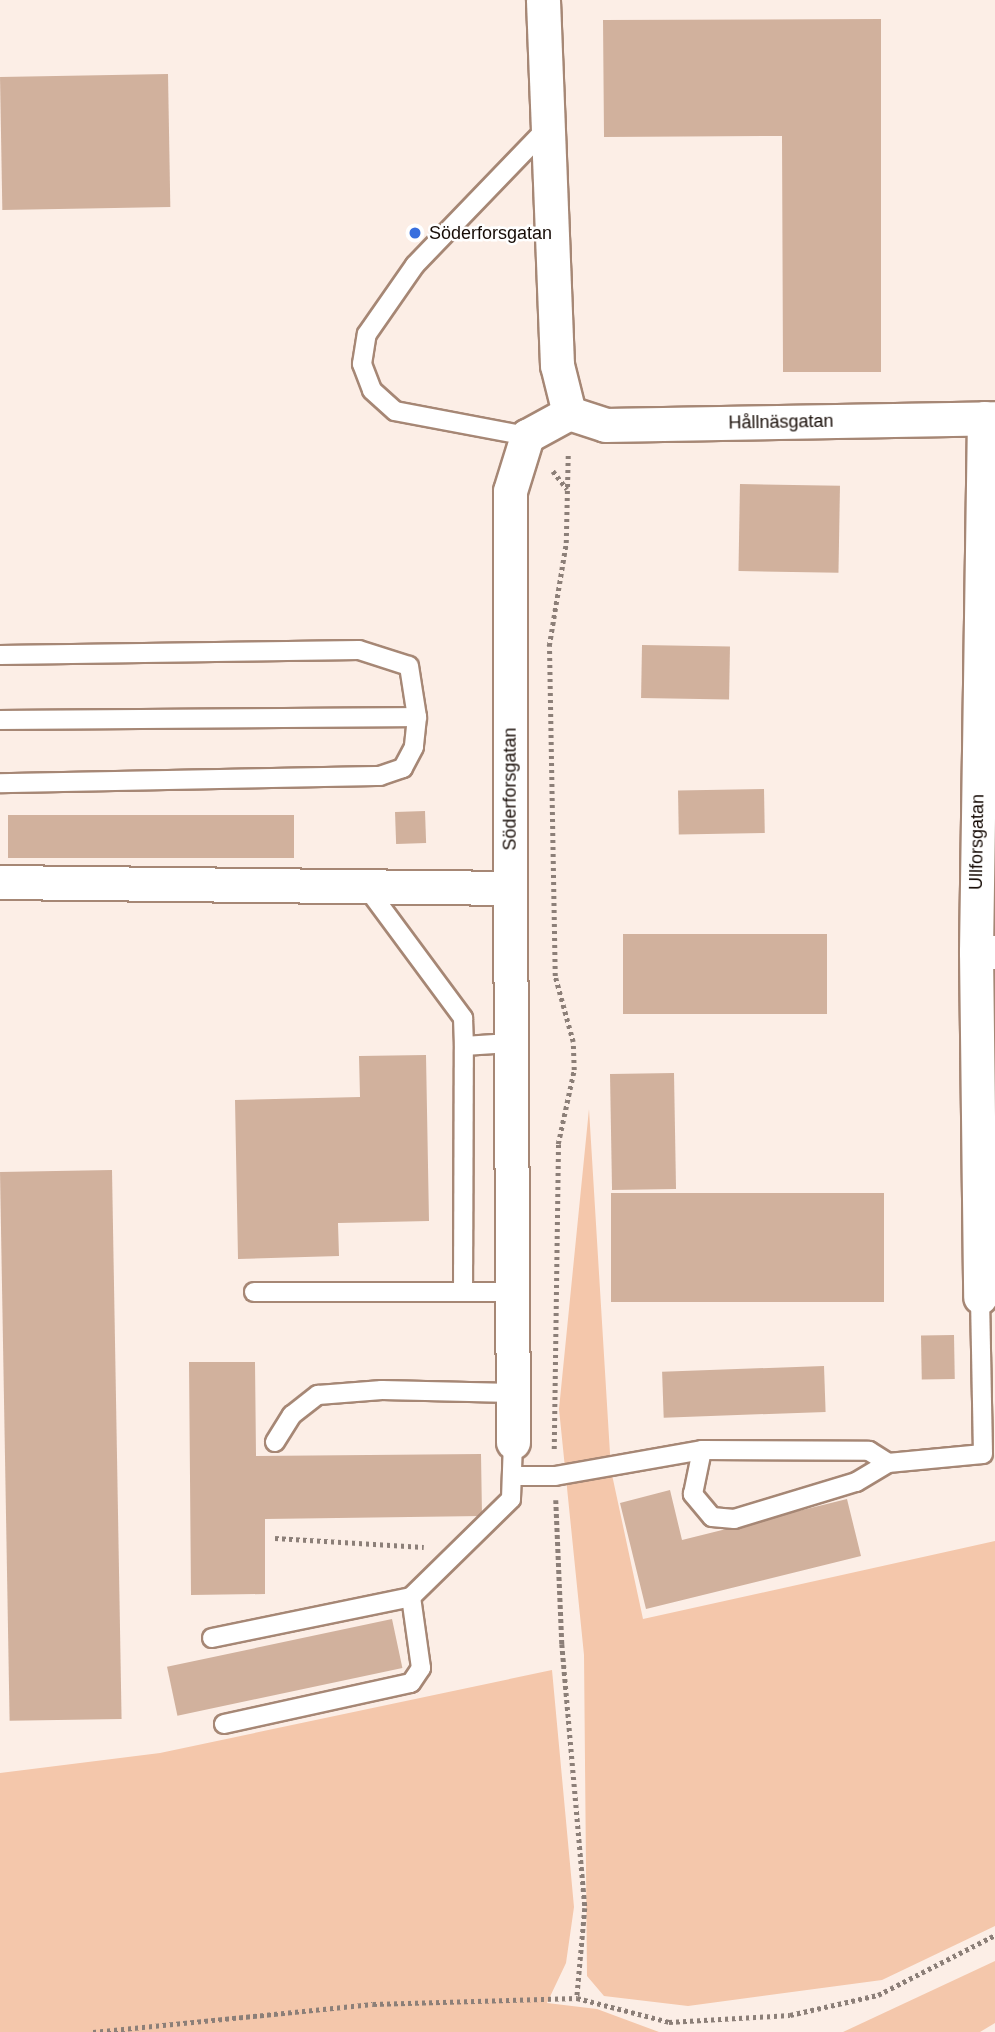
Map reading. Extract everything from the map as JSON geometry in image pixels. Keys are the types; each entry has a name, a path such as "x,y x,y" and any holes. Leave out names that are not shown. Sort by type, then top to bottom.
{"street":[{"path":"527,436 569,413 557,365 542,0"},
{"name":"Hållnäsgatan","path":"569,413 605,425 989,418"},
{"name":"Ullforsgatan","path":"980,1297 989,418"},
{"name":"Söderforsgatan","path":"513,1442 510,491 527,436"},
{"path":"0,881 510,888"}],"lane":[{"path":"527,436 395,411 372,390 362,364 367,334 415,265 548,127"},
{"path":"0,655 359,650 409,666 417,717 415,747 403,768 380,776 0,783"},
{"path":"0,720 417,717"},
{"path":"364,884 463,1018 463,1292"},
{"path":"464,1046 510,1043"},
{"path":"254,1292 512,1292"},
{"path":"702,1450 693,1494 712,1517 734,1519 856,1482 888,1463 983,1454 980,1297"},
{"path":"275,1442 292,1415 318,1395 382,1390 513,1392"},
{"path":"212,1638 411,1597 470,1544 511,1499 513,1442"},
{"path":"512,1476 555,1476 702,1450 869,1451 888,1463"},
{"path":"224,1724 411,1684 421,1668 411,1597"}],"path":[{"path":"569,413 566,543 549,646 555,976 573,1042 574,1070 558,1144 555,1476 562,1644 584,1909 577,1998"},
{"path":"275,1538 435,1548 470,1544"},
{"path":"93,2032 373,2004 577,1998 669,2022 790,2015 878,1995 995,1936"}],"shaded area":[{"path":"589,1109 611,1470 643,1619 995,1541 995,1926 882,1980 688,2006 604,1996 587,1976 584,1655 559,1409"},
{"path":"552,1670 574,1907 566,1963 547,2003 597,2009 659,2032 0,2032 0,1773 160,1753"},
{"path":"995,1961 995,2023 980,2032 843,2032"}],"building":[{"path":"881,19 881,372 783,372 782,136 604,137 603,20"},
{"path":"168,74 170,207 2,210 0,77"},
{"path":"740,484 840,486 838,573 738,571"},
{"path":"642,645 730,647 729,700 641,698"},
{"path":"764,789 765,833 679,834 678,791"},
{"path":"425,811 426,843 396,844 395,812"},
{"path":"8,815 294,815 294,858 8,858"},
{"path":"623,934 827,934 827,1014 623,1014"},
{"path":"426,1055 429,1221 338,1223 339,1256 238,1259 235,1100 360,1097 359,1056"},
{"path":"674,1073 676,1189 612,1190 610,1074"},
{"path":"112,1170 122,1719 10,1721 0,1172"},
{"path":"611,1193 884,1193 884,1302 611,1302"},
{"path":"954,1335 955,1379 922,1380 921,1336"},
{"path":"189,1362 255,1362 256,1456 481,1454 482,1516 265,1519 265,1594 191,1595"},
{"path":"824,1366 826,1412 664,1418 662,1372"},
{"path":"670,1490 682,1540 847,1499 861,1556 646,1609 620,1503"},
{"path":"392,1619 402,1668 177,1716 167,1667"}],"place":[{"name":"Söderforsgatan","path":"415,233"}]}
